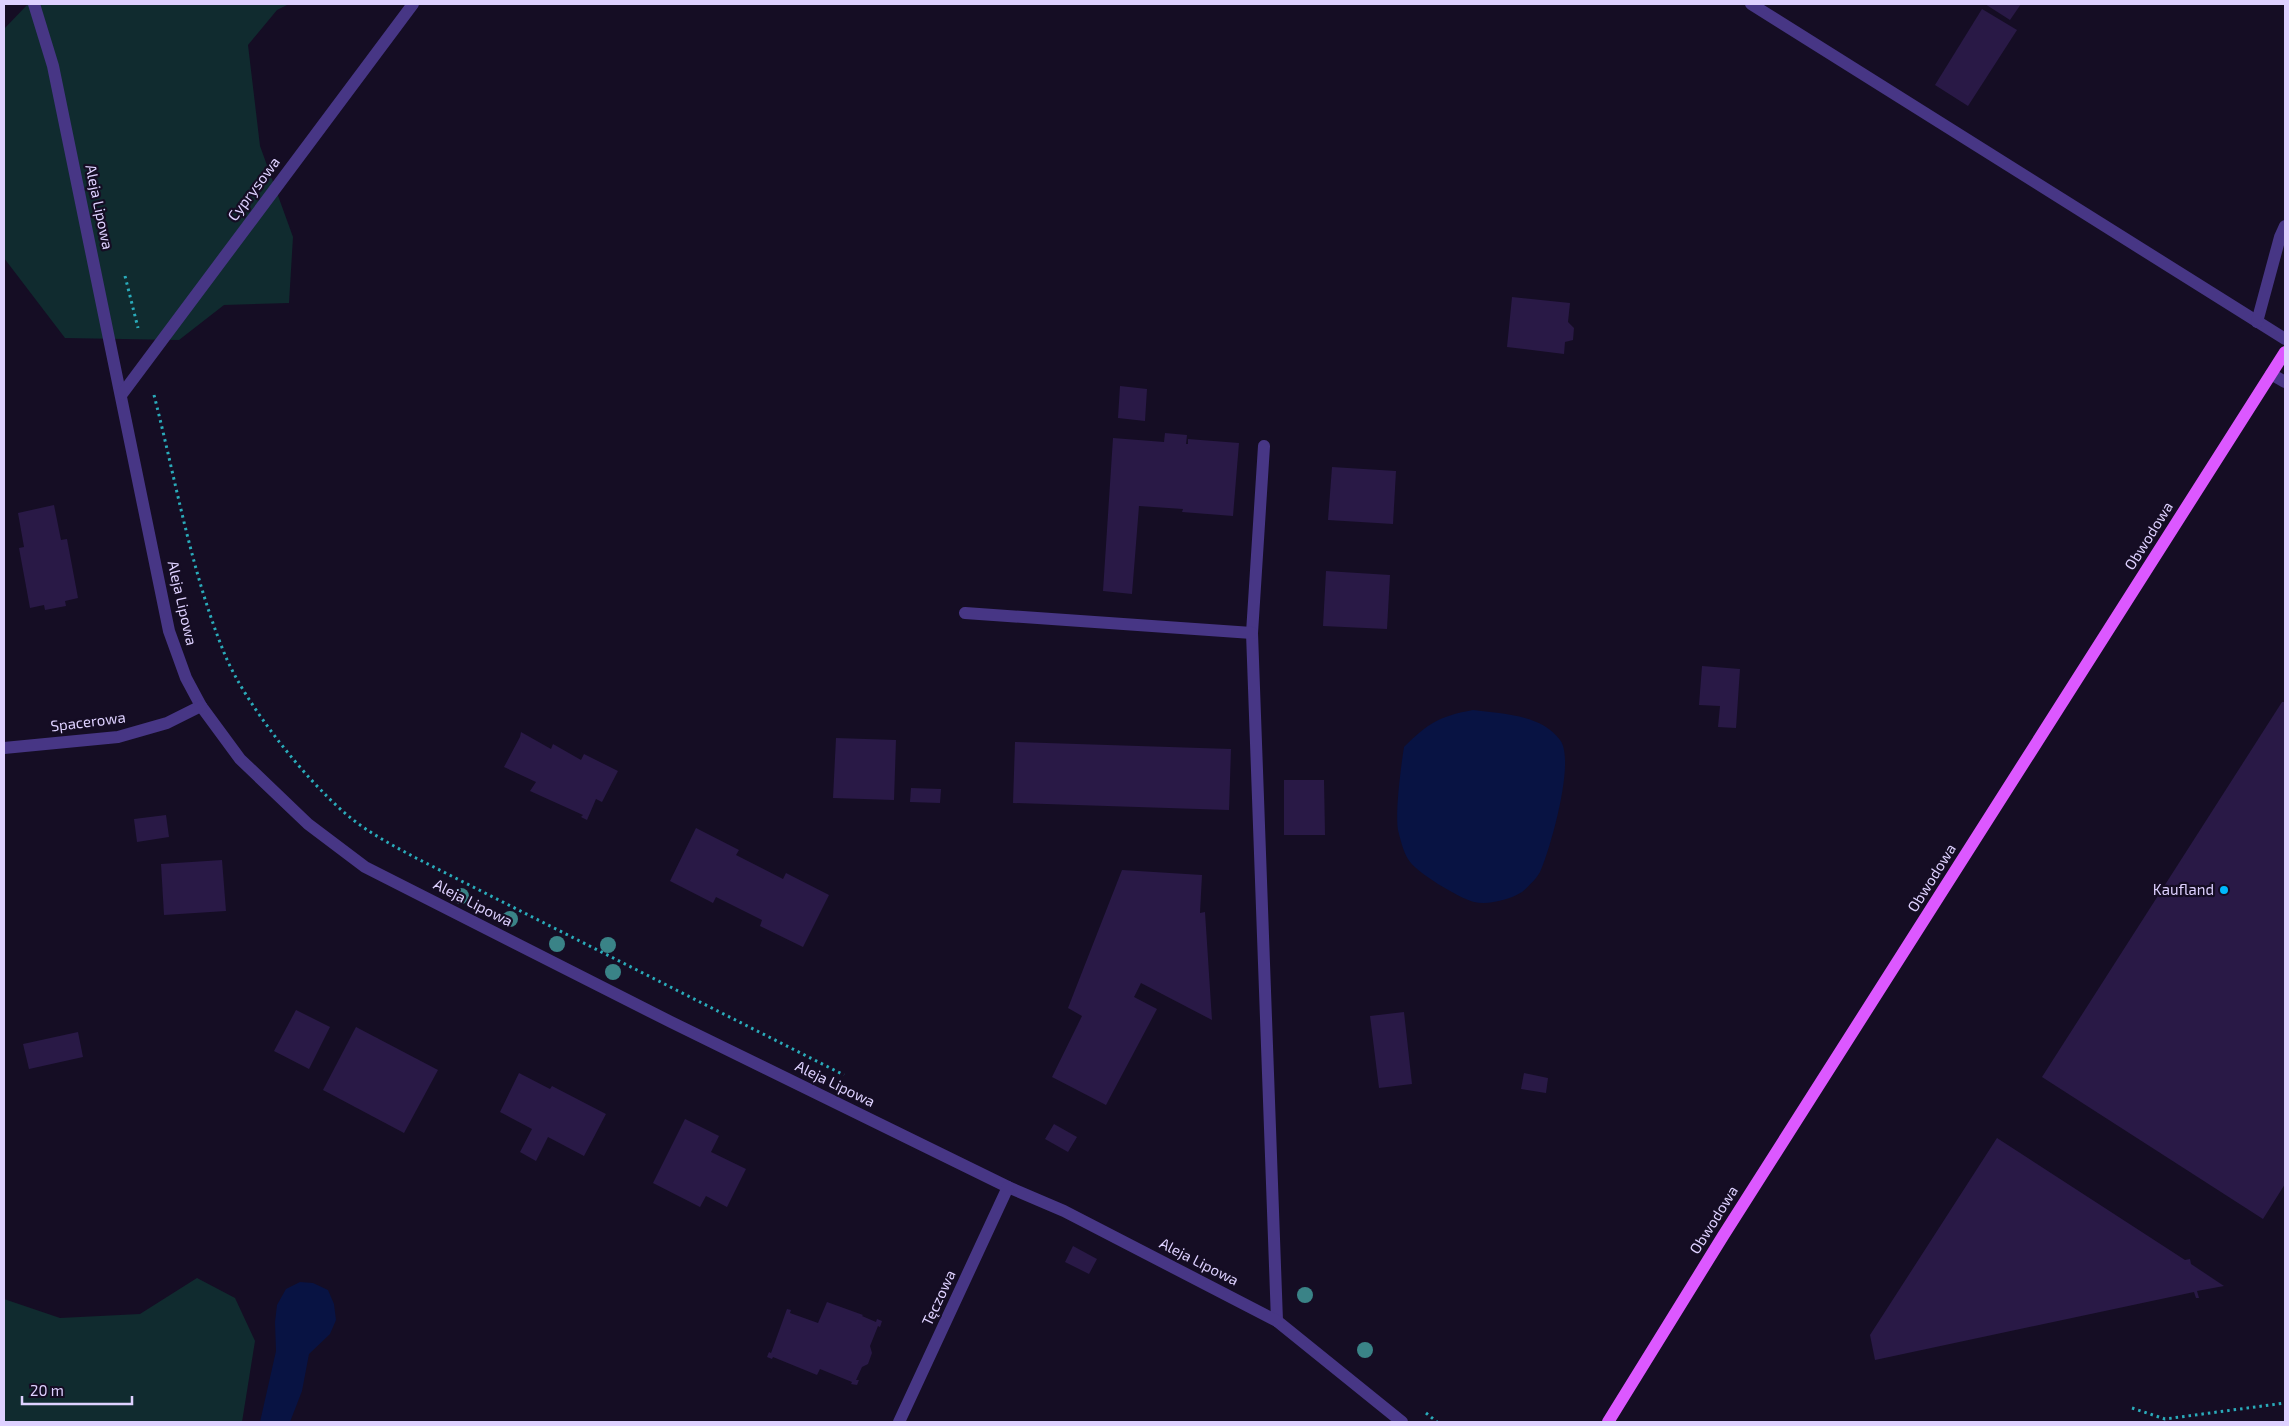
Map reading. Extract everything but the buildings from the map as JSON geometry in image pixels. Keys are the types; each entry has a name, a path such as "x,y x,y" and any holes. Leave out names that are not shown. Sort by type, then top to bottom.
{"main road":[{"name":"Obwodowa","path":"1608,1422 1723,1236 2285,352"}],"street":[{"name":"Aleja Lipowa","path":"34,4 53,66 122,394 169,631 186,678 201,706 240,758 308,824 365,867 671,1022 1008,1186 1064,1211 1277,1320 1402,1422"},
{"name":"Cyprysowa","path":"122,394 413,4"},
{"path":"1751,4 2285,339"},
{"path":"2257,322 2280,237 2285,226"},
{"path":"2271,374 2285,382"},
{"path":"1264,446 1252,633 1277,1320"},
{"path":"965,613 1252,633"},
{"name":"Spacerowa","path":"4,748 118,738 167,722 201,706"},
{"name":"Tęczowa","path":"899,1422 1008,1186"}],"path":[{"path":"124,271 201,585 226,656 266,724 319,787 359,824 416,858 853,1080"},
{"path":"2132,1408 2165,1419 2285,1403"},
{"path":"1422,1410 1437,1422"}],"green space":[{"path":"28,4 289,4 277,10 248,45 260,146 293,237 289,303 224,305 179,340 65,338 4,258 4,29"},
{"path":"197,1278 235,1298 255,1341 242,1422 4,1422 4,1299 60,1318 140,1314"}],"shaded area":[{"path":"1473,710 1508,714 1532,720 1552,731 1560,740 1564,751 1565,766 1560,805 1550,845 1540,872 1532,883 1517,895 1486,903 1467,900 1419,871 1408,859 1403,848 1397,822 1404,747 1420,732 1435,722 1452,715"},
{"path":"300,1282 313,1283 328,1290 334,1304 336,1320 330,1334 309,1354 302,1391 290,1422 260,1422 276,1351 275,1322 277,1305 286,1289"}],"place":[{"name":"Kaufland","path":"2224,890"}]}
